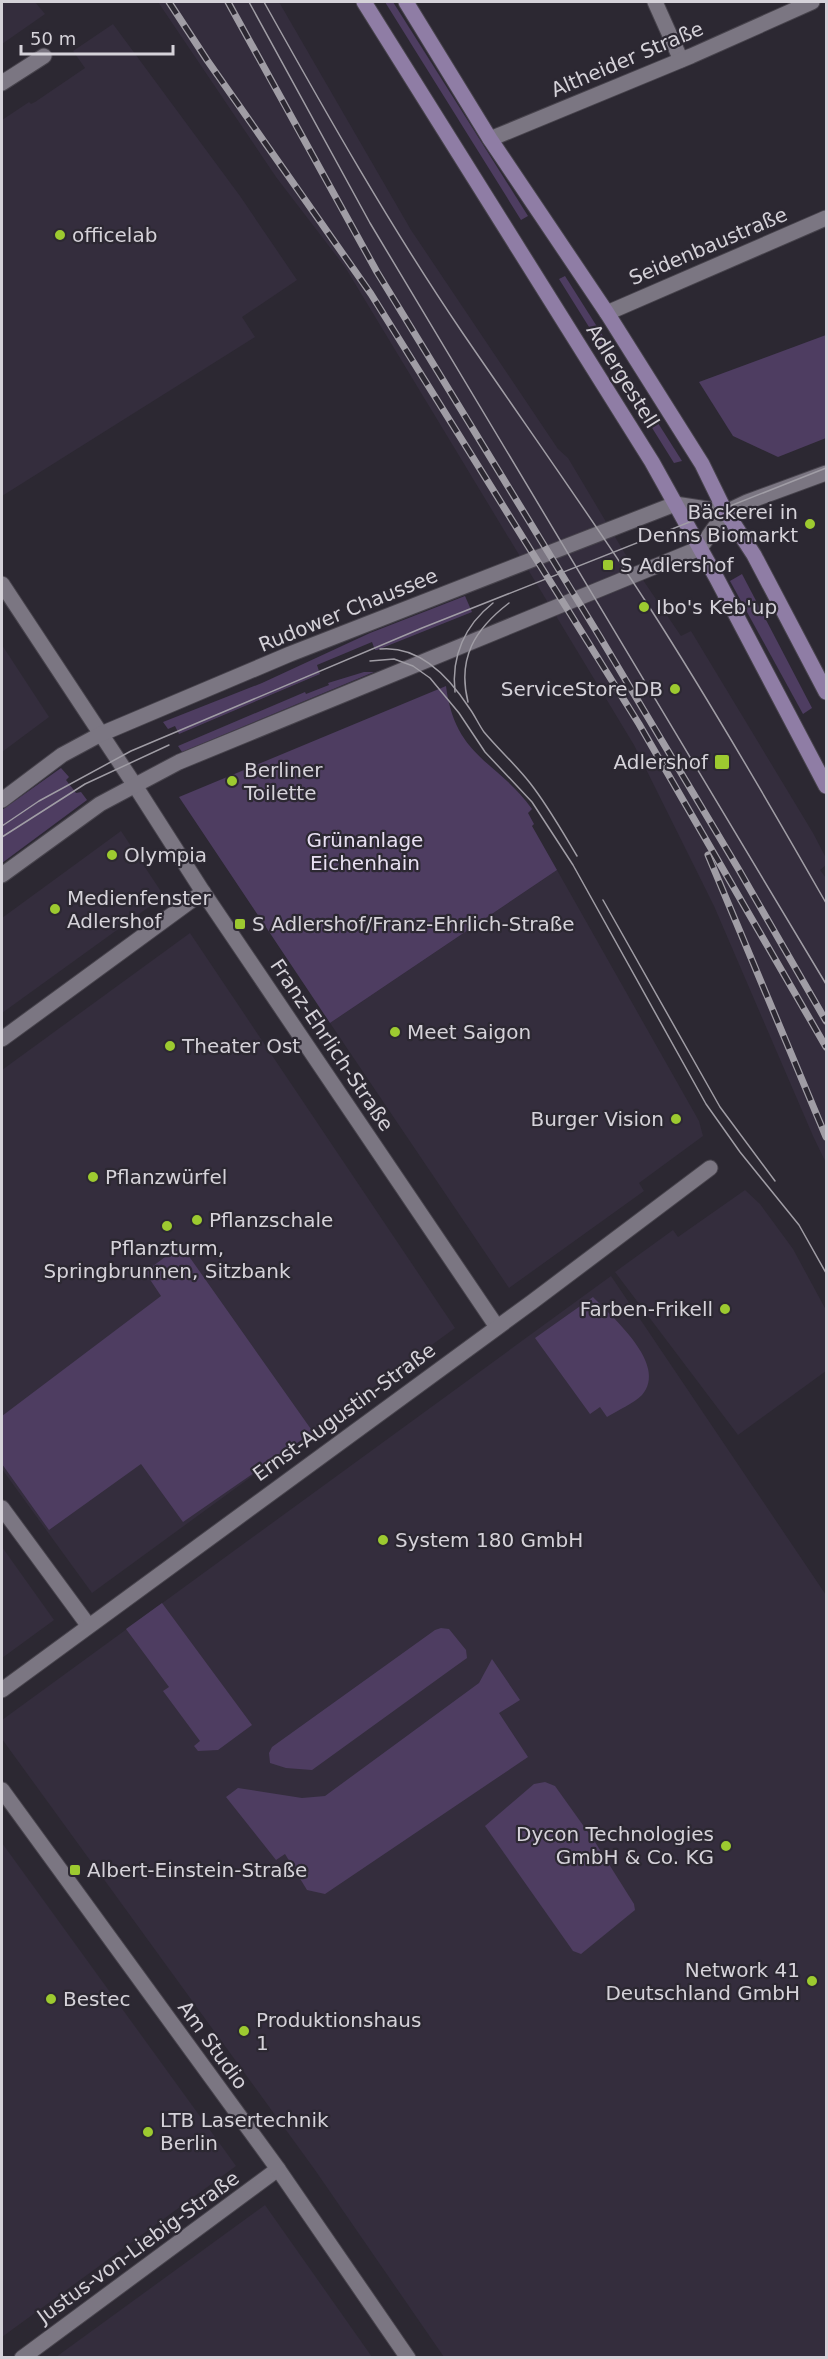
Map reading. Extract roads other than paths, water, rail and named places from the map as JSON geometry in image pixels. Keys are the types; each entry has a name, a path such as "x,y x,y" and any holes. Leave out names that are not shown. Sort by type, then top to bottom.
{"main road":[{"name":"Adlergestell","path":"364,2 652,462 826,786"},
{"name":"Adlergestell","path":"406,2 490,139 607,313 702,464 726,512 754,555 826,692"}],"street":[{"path":"655,2 681,60"},
{"name":"Altheider Straße","path":"490,139 681,60 812,2"},
{"path":"2,82 44,56"},
{"name":"Seidenbaustraße","path":"607,313 826,218"},
{"path":"2,875 88,812 134,784 179,762 700,548 726,512 826,473"},
{"path":"675,504 726,512"},
{"name":"Rudower Chaussee","path":"2,800 62,755 101,734 290,654 675,504"},
{"name":"Franz-Ehrlich-Straße","path":"2,584 203,892 497,1327"},
{"path":"2,1039 203,892"},
{"name":"Ernst-Augustin-Straße","path":"2,1690 710,1168"},
{"path":"2,1508 88,1625"},
{"name":"Am Studio","path":"2,1790 278,2169 408,2358"},
{"name":"Justus-von-Liebig-Straße","path":"22,2358 278,2169"}],"tram line":[{"path":"249,2 370,223 826,984"},
{"path":"264,2 409,251 648,605 739,753 826,903"},
{"path":"2,826 39,801 131,751 422,628 826,468"},
{"path":"455,692 455,666 462,642 475,621 493,603"},
{"path":"468,702 465,686 467,658 478,634 509,603"},
{"path":"380,649 408,652 421,658 443,675 462,697 484,732 537,792 577,856"},
{"path":"370,661 394,659 413,666 430,678 459,713 485,752 532,802 573,865 706,1104 740,1152 799,1225 826,1273"},
{"path":"2,837 85,784 169,745"},
{"path":"603,900 720,1107 775,1181"}],"railway":[{"path":"169,2 371,294 639,724 826,1047"},
{"path":"228,2 377,272 600,637 826,1021"},
{"path":"708,855 826,1137"}],"place":[{"name":"officelab","path":"60,235"},
{"name":"Bäckerei in Denns Biomarkt","path":"810,524"},
{"name":"S Adlershof","path":"608,565"},
{"name":"Ibo's Keb'up","path":"644,607"},
{"name":"ServiceStore DB","path":"675,689"},
{"name":"Adlershof","path":"722,762"},
{"name":"Berliner Toilette","path":"232,781"},
{"name":"Olympia","path":"112,855"},
{"name":"Medienfenster Adlershof","path":"55,909"},
{"name":"S Adlershof/Franz-Ehrlich-Straße","path":"240,924"},
{"name":"Meet Saigon","path":"395,1032"},
{"name":"Theater Ost","path":"170,1046"},
{"name":"Burger Vision","path":"676,1119"},
{"name":"Pflanzwürfel","path":"93,1177"},
{"name":"Pflanzschale","path":"197,1220"},
{"name":"Pflanzturm, Springbrunnen, Sitzbank","path":"167,1226"},
{"name":"Farben-Frikell","path":"725,1309"},
{"name":"System 180 GmbH","path":"383,1540"},
{"name":"Dycon Technologies GmbH & Co. KG","path":"726,1846"},
{"name":"Albert-Einstein-Straße","path":"75,1870"},
{"name":"Network 41 Deutschland GmbH","path":"812,1981"},
{"name":"Bestec","path":"51,1999"},
{"name":"Produktionshaus 1","path":"244,2031"},
{"name":"LTB Lasertechnik Berlin","path":"148,2132"}],"park label":[{"name":"Grünanlage Eichenhain","path":"365,852"}]}
